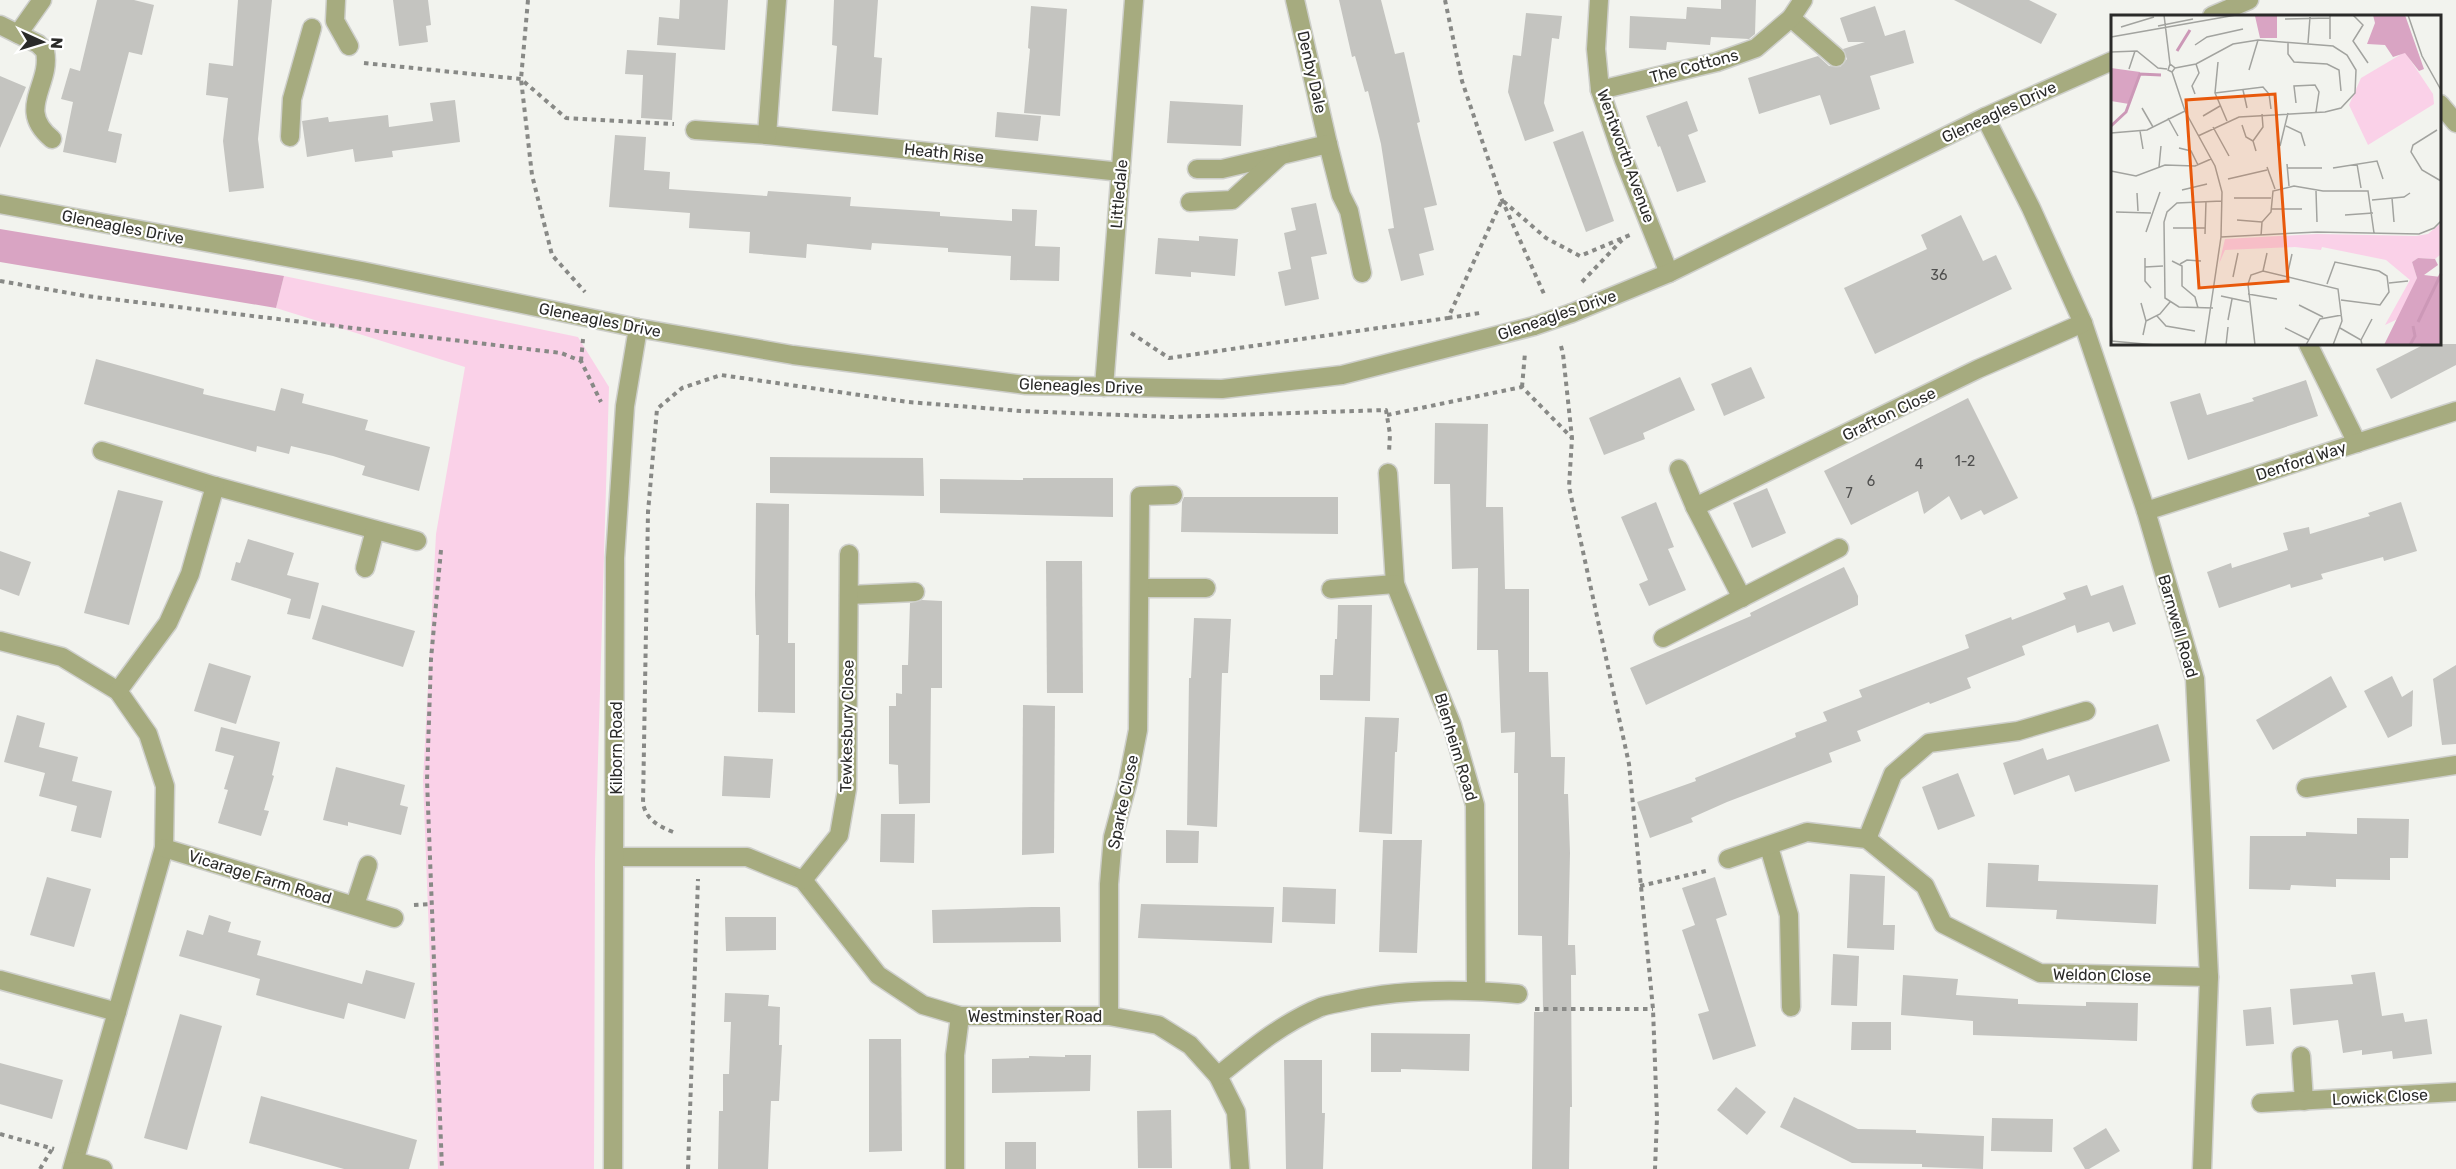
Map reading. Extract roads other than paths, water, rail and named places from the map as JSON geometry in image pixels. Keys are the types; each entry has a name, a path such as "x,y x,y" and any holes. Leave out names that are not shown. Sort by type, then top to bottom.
{"street":[{"path":"18,34 42,0"},
{"path":"336,0 335,21 350,46"},
{"path":"767,135 777,0"},
{"name":"Littledale","path":"1104,387 1134,0"},
{"name":"Denby Dale","path":"1295,0 1328,144 1341,195 1349,211 1362,273"},
{"name":"Wentworth Avenue","path":"1599,0 1596,49 1600,90 1624,160 1669,273"},
{"name":"The Cottons","path":"1600,90 1717,62 1756,48 1791,18 1803,0"},
{"path":"2214,15 2249,0"},
{"path":"1791,18 1836,57"},
{"path":"290,137 292,99 304,30 335,21"},
{"path":"0,25 38,44 45,51 45,68 36,100 35,117 41,130 52,139"},
{"name":"Gleneagles Drive","path":"0,204 362,271 638,328 793,355 1026,385 1222,389 1342,375 1530,327 1572,313 1669,273 1985,117 2111,61"},
{"path":"2441,106 2456,123"},
{"name":"Barnwell Road","path":"1985,117 2031,208 2083,323 2146,512 2195,679 2209,977 2202,1169"},
{"name":"Heath Rise","path":"696,130 767,135 1121,171"},
{"path":"1197,169 1222,169 1328,144"},
{"path":"1190,202 1232,200 1282,154"},
{"name":"Grafton Close","path":"1695,507 1978,369 2083,323"},
{"name":"Kilborn Road","path":"613,1169 616,857 615,558 625,406 638,328"},
{"path":"2308,345 2357,443"},
{"name":"Denford Way","path":"2146,512 2456,411"},
{"path":"102,451 215,486 417,541"},
{"path":"1679,469 1695,507 1742,598"},
{"name":"Blenheim Road","path":"1388,474 1395,584 1452,725 1474,805 1476,990"},
{"path":"118,691 168,622 190,574 215,486"},
{"name":"Sparke Close","path":"1109,1016 1109,884 1112,849 1138,730 1140,496 1173,495"},
{"path":"364,568 375,530"},
{"path":"1663,638 1839,548"},
{"name":"Tewkesbury Close","path":"803,880 838,835 847,789 849,554"},
{"path":"1332,589 1395,584"},
{"path":"1141,588 1206,588"},
{"path":"849,595 915,592"},
{"path":"0,641 62,657 118,691 148,734 165,786 164,848 74,1165 103,1169"},
{"path":"1728,859 1769,847 1807,832 1867,839 1893,774 1929,743 2018,731 2086,711"},
{"path":"2306,788 2456,765"},
{"name":"Weldon Close","path":"1867,839 1925,886 1943,924 2040,974 2209,977"},
{"path":"1769,847 1789,915 1791,1007"},
{"name":"Vicarage Farm Road","path":"164,848 394,918"},
{"name":"Westminster Road","path":"616,857 747,857 803,880 878,975 923,1005 960,1016 1109,1016 1158,1025 1190,1045 1218,1076 1236,1112 1240,1169"},
{"path":"356,905 368,865"},
{"path":"0,980 117,1012"},
{"path":"1218,1076 1268,1036 1322,1007 1370,996 1420,991 1476,990 1518,994"},
{"path":"955,1169 955,1055 960,1016"},
{"path":"2301,1056 2304,1101"},
{"name":"Lowick Close","path":"2261,1103 2456,1092"}]}
